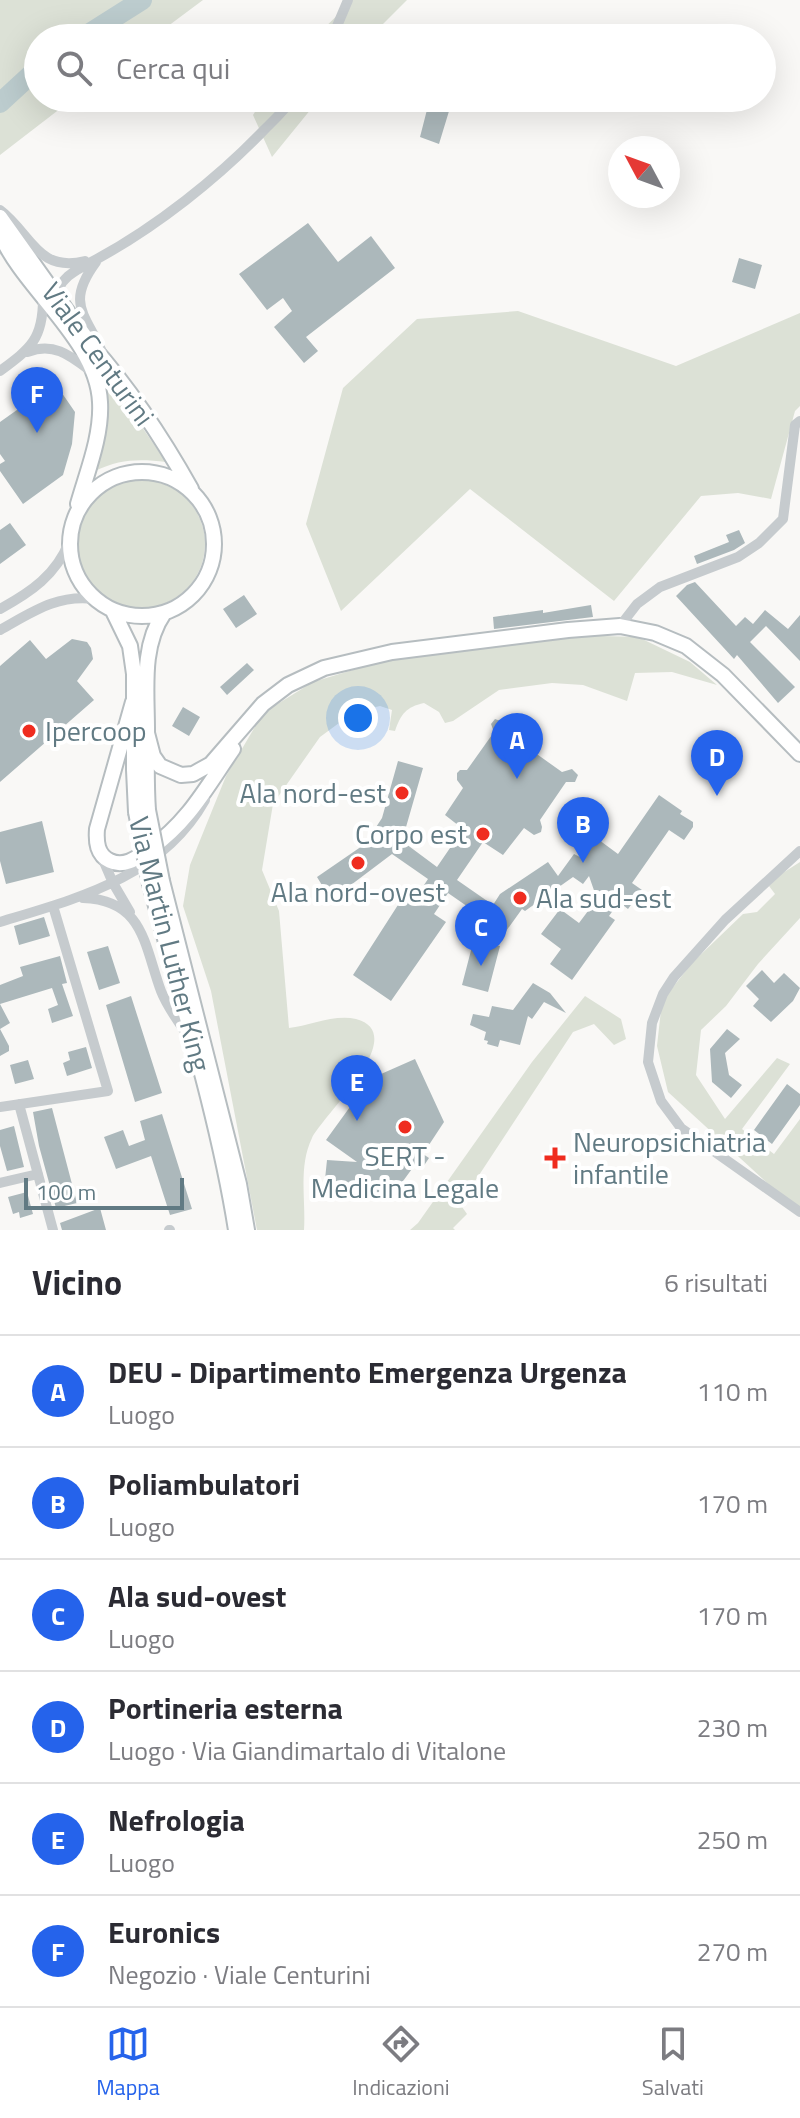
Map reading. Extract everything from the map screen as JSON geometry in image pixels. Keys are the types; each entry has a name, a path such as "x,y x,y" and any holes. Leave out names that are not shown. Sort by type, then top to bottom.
{"main road":[{"name":"Viale Centurini","path":"0,217 49,297 58,318 81,349 93,373 100,399 99,425 75,516"},
{"name":"Viale Centurini","path":"2,240 106,362 177,464 193,493"},
{"path":"151,472 174,479 193,493 209,516 214,536 213,556 197,592 182,605 147,616 113,611 94,599 80,582 72,563 69,542 75,516 87,496 106,481 128,473 151,472"},
{"name":"Via Martin Luther King","path":"113,611 130,646 142,811 156,882 236,1230"},
{"name":"Via Martin Luther King","path":"142,811 150,643 164,613"},
{"path":"147,733 153,756 160,766 181,775 193,774 211,764 251,717 288,685 324,668 392,652 620,626 655,633 686,646 723,675 800,754"},
{"path":"133,702 97,829 96,842 101,854 109,861 120,864 133,861 170,834 188,816 232,751 288,685"},
{"name":"Via Martin Luther King","path":"156,882 239,1184 247,1230"}],"street":[{"path":"338,24 348,0"},
{"path":"0,371 33,345 49,297 63,280 214,179 279,112"},
{"path":"0,210 46,258 73,264 99,258"},
{"path":"99,258 81,288 80,305 85,323 106,362"},
{"path":"23,354 47,347 59,350 93,373"},
{"path":"620,626 637,604 660,587 738,557 759,543 783,519 795,425 800,421"},
{"path":"0,609 24,596 48,577 61,562 69,542"},
{"path":"0,630 49,603 79,597 94,599"},
{"path":"0,922 77,898 134,872 176,842 199,811 215,778"},
{"path":"800,853 725,920 674,977 654,1014 648,1062 661,1101 681,1128 800,1212"},
{"path":"101,854 113,883 143,934 162,994 194,1045"},
{"path":"77,898 100,899 119,906 135,919"},
{"path":"0,1107 108,1091 53,906"},
{"path":"19,1104 53,1230"},
{"path":"0,1183 38,1174"}],"shaded area":[{"path":"0,0 203,0 171,24 24,24 24,112 56,112 0,155"},
{"path":"353,0 407,0 383,24 328,24"},
{"path":"255,112 309,112 272,157 253,115"},
{"path":"518,311 676,366 800,313 800,406 795,411 771,499 738,493 701,496 614,601 470,489 341,611 306,524 343,388 417,319"},
{"path":"102,369 166,462 130,461 95,471 106,420"},
{"path":"141,480 165,485 186,499 200,520 205,544 200,568 186,589 165,603 141,608 117,603 96,589 82,568 77,544 82,520 96,499 117,485"},
{"path":"533,634 638,637 690,662 717,685 672,672 635,673 627,701 583,685 552,683 499,690 453,721 445,723 439,712 424,703 405,712 395,731 389,730 392,710 380,706 354,712 320,737 273,804 262,870 279,911 289,1028 330,1019 356,1019 371,1027 374,1041 370,1057 359,1076 312,1138 305,1160 304,1230 257,1230 211,991 183,906 190,865 226,776 263,713 313,682 429,647"},
{"path":"800,862 800,918 758,964 726,1006 701,1030 696,1075 725,1119 777,1058 790,1064 742,1129 774,1154 800,1119 800,1213 668,1092 657,1046 662,1001 692,963 743,914 757,912 775,894 769,886 778,876"},
{"path":"585,996 621,1019 626,1039 614,1045 594,1024 573,1032 460,1204 467,1214 453,1228 455,1230 410,1230 532,1062"}],"building":[{"path":"426,112 449,112 439,144 420,137"},
{"path":"308,223 338,262 371,236 395,268 306,337 318,351 304,363 274,327 292,311 283,298 267,310 239,274"},
{"path":"739,258 762,265 755,289 732,282"},
{"path":"55,383 75,412 72,444 63,475 23,504 0,471 0,464 5,461 0,454 0,422"},
{"path":"10,523 26,545 0,564 0,530"},
{"path":"739,530 745,543 697,564 694,556 729,542 726,535"},
{"path":"695,582 736,626 745,617 753,624 765,610 788,629 800,615 800,661 766,626 750,642 795,687 778,703 737,655 734,659 676,596"},
{"path":"244,595 257,614 236,628 223,609"},
{"path":"591,605 593,617 494,629 493,617"},
{"name":"Ipercoop","path":"72,639 87,642 91,648 93,659 77,681 94,700 0,782 0,666 30,640 46,659"},
{"path":"247,663 254,670 227,695 220,687"},
{"path":"183,707 200,717 189,736 172,726"},
{"path":"495,719 503,722 503,730 562,772 572,769 578,775 575,782 566,782 540,820 541,832 534,835 524,828 503,855 483,842 457,880 493,905 500,894 548,862 558,876 574,854 580,857 595,837 618,854 659,795 682,811 680,814 693,822 693,827 684,840 669,830 632,883 642,890 628,909 619,902 609,916 615,920 572,980 550,964 561,949 541,934 560,909 579,923 597,899 589,876 583,884 573,877 525,911 522,909 496,945 500,946 488,992 462,985 475,935 484,918 448,893 434,914 446,922 391,1001 353,975 405,894 414,900 428,879 392,854 331,900 317,877 365,844 382,818 398,761 423,768 402,841 437,867 463,829 445,815 463,788 457,780 457,773 467,770 494,732 491,724"},
{"path":"42,821 54,872 6,884 0,861 0,832"},
{"path":"44,917 50,936 19,945 14,926"},
{"path":"108,946 120,983 99,990 87,952"},
{"path":"60,956 67,983 62,984 73,1016 52,1023 48,1009 58,1005 52,988 0,1004 0,985 23,976 20,967"},
{"path":"762,970 774,983 784,973 800,988 793,1001 771,1022 753,1006 759,999 746,986"},
{"path":"533,983 550,993 566,1013 544,1002 532,1019 528,1016 520,1045 500,1040 498,1047 487,1044 488,1041 484,1040 486,1032 470,1025 473,1014 489,1017 492,1006 513,1010"},
{"path":"131,996 162,1093 135,1102 106,1005"},
{"path":"0,1004 10,1023 0,1029"},
{"path":"0,1029 9,1051 0,1056"},
{"path":"727,1029 740,1039 725,1053 729,1075 742,1085 731,1098 712,1082 710,1049"},
{"path":"86,1047 92,1068 67,1076 63,1063 70,1060 68,1052"},
{"name":"SERT - Medicina Legale","path":"415,1059 444,1122 423,1154 429,1158 423,1167 417,1162 395,1192 380,1181 379,1193 324,1189 327,1160 357,1162 326,1140 376,1071 381,1074"},
{"path":"28,1060 34,1079 15,1084 10,1065"},
{"path":"787,1084 800,1094 800,1105 772,1144 754,1130"},
{"path":"52,1108 77,1203 56,1208 33,1112"},
{"path":"162,1114 192,1209 170,1215 151,1156 116,1169 104,1137 123,1130 129,1146 145,1140 140,1121"},
{"path":"14,1126 24,1167 7,1171 0,1146 0,1130"},
{"path":"27,1192 33,1214 20,1218 19,1212 13,1214 8,1197"},
{"path":"100,1208 106,1230 62,1230 60,1223"}],"waterway":[{"path":"104,24 142,0"},
{"path":"0,103 24,81"}],"place":[{"name":"Euronics","path":"37,433"},
{"name":"Ipercoop","path":"29,731"},
{"name":"DEU - Dipartimento Emergenza Urgenza","path":"517,779"},
{"name":"Ala nord-est","path":"402,793"},
{"name":"Portineria esterna","path":"717,796"},
{"name":"Corpo est","path":"483,834"},
{"name":"Ala nord-ovest","path":"358,863"},
{"name":"Poliambulatori","path":"583,863"},
{"name":"Ala sud-est","path":"520,898"},
{"name":"Ala sud-ovest","path":"481,966"},
{"name":"Nefrologia","path":"357,1121"},
{"name":"SERT - Medicina Legale","path":"405,1127"},
{"name":"Neuropsichiatria infantile","path":"555,1158"}]}
